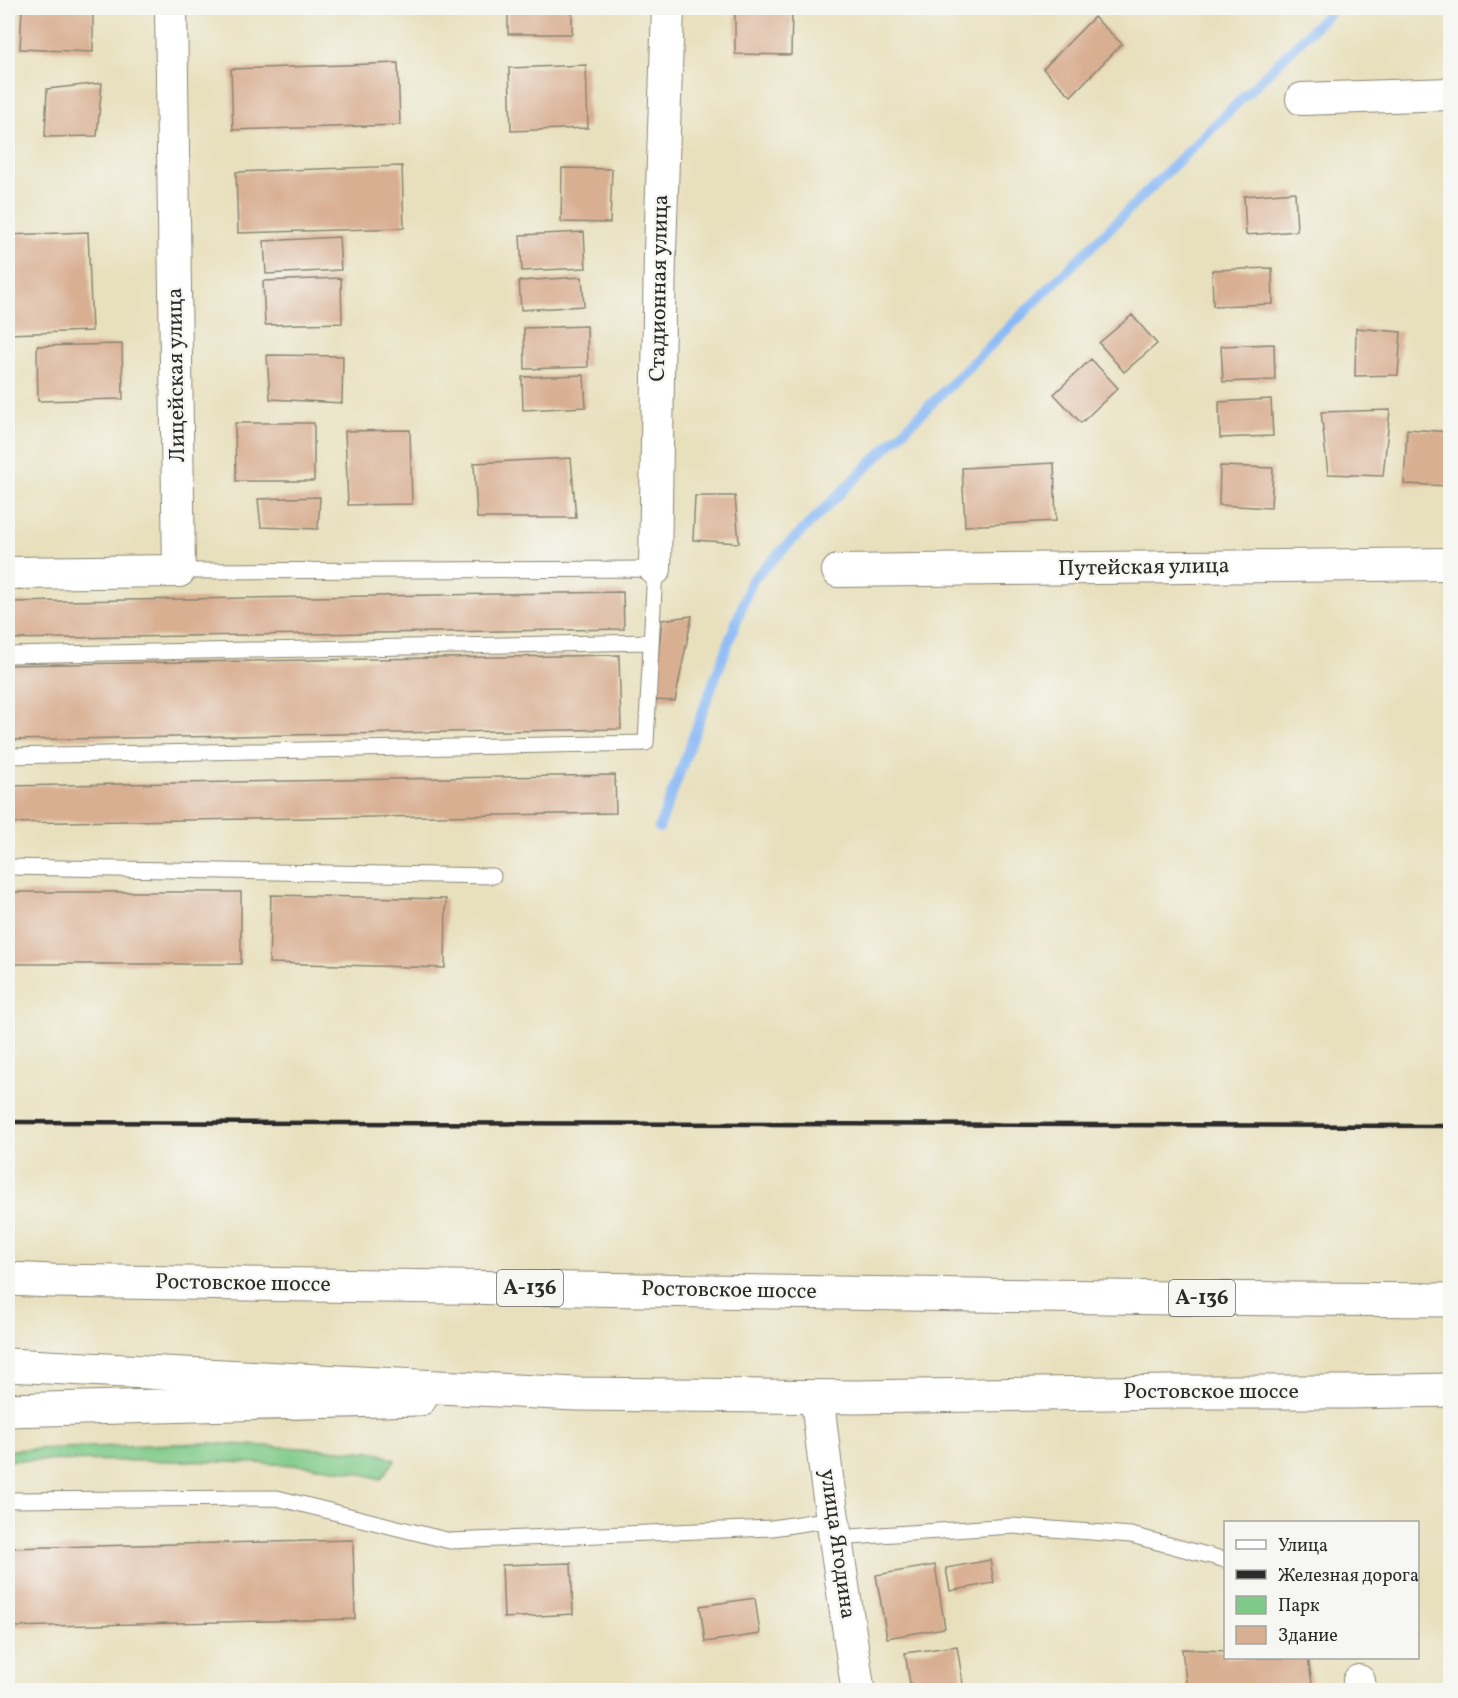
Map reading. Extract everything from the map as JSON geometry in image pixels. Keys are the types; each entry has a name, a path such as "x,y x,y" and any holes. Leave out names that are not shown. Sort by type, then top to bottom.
{"main road":[{"name":"Ростовское шоссе","path":"8,1279 1450,1300"},
{"name":"Ростовское шоссе","path":"8,1365 576,1394 817,1397 1450,1390"},
{"name":"Ростовское шоссе","path":"8,1410 576,1394"},
{"name":"улица Ягодина","path":"817,1397 858,1690"}],"street":[{"name":"Лицейская улица","path":"171,8 179,571"},
{"name":"Стадионная улица","path":"655,569 660,251 668,8"},
{"path":"1302,99 1450,94"},
{"name":"Путейская улица","path":"838,571 1450,564"},
{"path":"8,573 179,571"}],"lane":[{"path":"8,756 645,743 655,569 179,571"},
{"path":"8,655 651,642"},
{"path":"8,867 493,876"},
{"path":"8,1500 277,1498 450,1541 772,1528 1012,1526 1131,1535 1224,1559"}],"green space":[{"path":"207,1443 375,1452 395,1460 381,1479 334,1469 255,1463 13,1460 8,1462 8,1450"}],"building":[{"path":"22,8 93,8 93,52 20,49"},
{"path":"508,8 572,8 572,34 508,34"},
{"path":"735,10 792,10 791,55 735,54"},
{"path":"1094,17 1122,44 1071,96 1043,69"},
{"path":"398,63 400,125 233,130 231,69"},
{"path":"586,65 588,128 511,131 509,68"},
{"path":"102,83 97,136 45,137 47,89"},
{"path":"402,166 404,228 238,233 236,172"},
{"path":"562,168 612,169 610,223 561,222"},
{"path":"1295,192 1297,231 1246,235 1244,196"},
{"path":"88,232 92,331 8,334 8,235"},
{"path":"584,232 586,268 522,271 520,235"},
{"path":"339,237 341,270 266,274 264,241"},
{"path":"1272,268 1273,304 1213,306 1212,270"},
{"path":"582,277 584,306 521,310 519,281"},
{"path":"341,278 342,323 265,325 263,281"},
{"path":"1132,315 1157,344 1124,372 1099,343"},
{"path":"587,326 588,367 525,369 524,328"},
{"path":"1356,328 1401,332 1398,375 1355,376"},
{"path":"122,344 123,399 38,401 37,346"},
{"path":"1274,344 1275,380 1223,382 1221,346"},
{"path":"267,355 343,356 342,403 270,399"},
{"path":"1091,359 1118,388 1081,423 1054,394"},
{"path":"584,375 586,407 523,410 522,377"},
{"path":"1271,399 1273,436 1220,438 1219,402"},
{"path":"1390,410 1383,476 1328,474 1321,412"},
{"path":"235,423 314,423 314,481 236,481"},
{"path":"1407,429 1450,432 1450,486 1404,484"},
{"path":"410,430 412,504 348,505 345,431"},
{"path":"571,458 576,518 477,518 474,463"},
{"path":"1054,463 1056,521 965,526 962,468"},
{"path":"1220,466 1273,468 1271,508 1219,505"},
{"path":"695,496 735,496 739,543 693,540"},
{"path":"320,497 318,529 261,527 258,499"},
{"path":"623,592 624,629 8,639 8,602"},
{"path":"692,616 675,701 654,700 662,620"},
{"path":"619,655 621,729 8,740 8,665"},
{"path":"615,775 616,813 8,823 8,786"},
{"path":"8,892 241,892 241,964 8,964"},
{"path":"271,895 446,899 445,968 269,963"},
{"path":"353,1540 355,1619 8,1627 8,1548"},
{"path":"990,1560 994,1583 950,1591 946,1568"},
{"path":"571,1563 573,1614 504,1618 502,1565"},
{"path":"935,1565 945,1628 887,1638 876,1575"},
{"path":"755,1598 760,1634 705,1642 700,1606"},
{"path":"957,1646 964,1690 911,1690 905,1653"},
{"path":"1182,1649 1224,1651 1224,1659 1308,1659 1313,1690 1187,1690"}],"waterway":[{"path":"659,828 752,580 1334,8"}],"railway":[{"path":"8,1122 1450,1126"}]}
